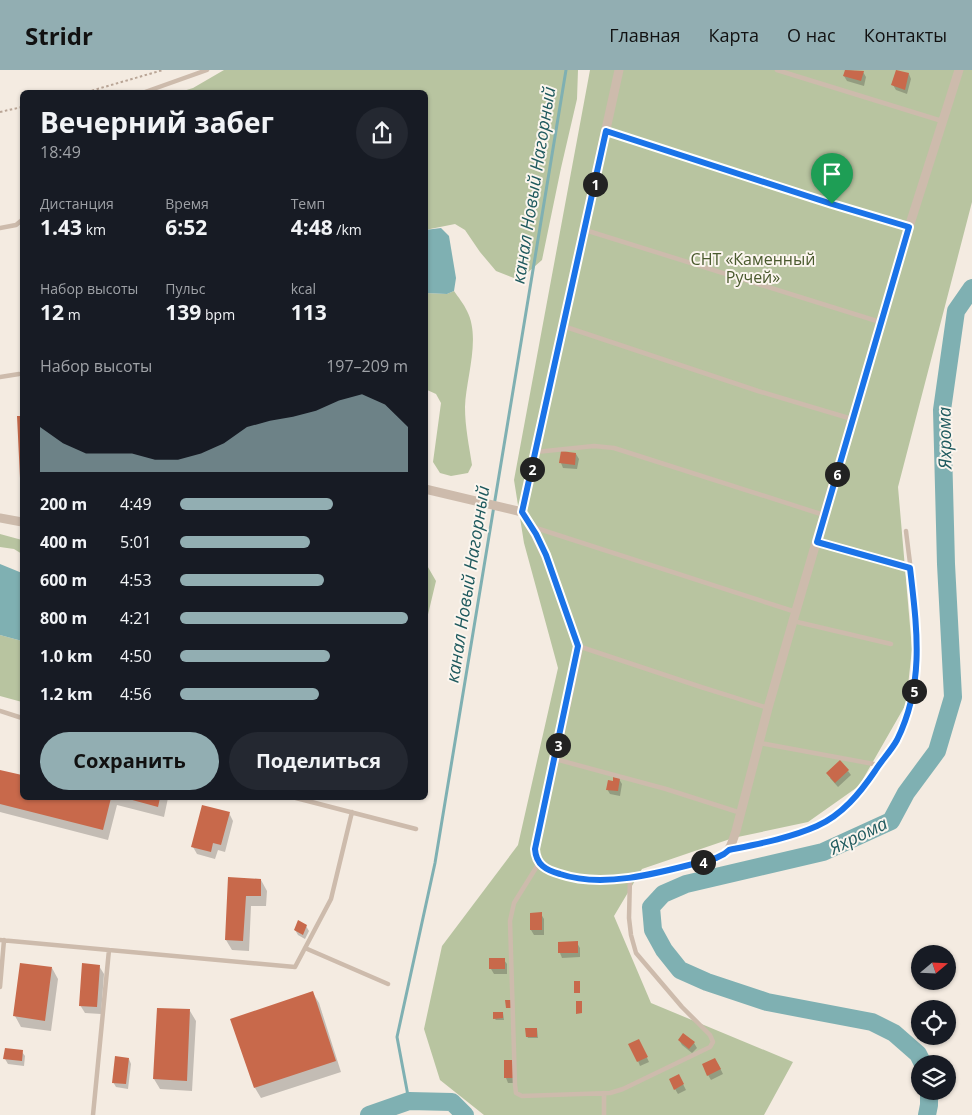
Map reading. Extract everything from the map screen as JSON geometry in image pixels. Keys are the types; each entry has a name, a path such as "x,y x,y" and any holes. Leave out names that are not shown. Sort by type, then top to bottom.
{"street":[{"path":"522,512 619,70"},
{"path":"428,490 522,512 546,555 578,646 535,849 535,856 539,863 548,870 572,878 615,879 646,876 716,858 724,854 729,850 741,813 793,621 909,227 959,70"},
{"path":"0,518 20,522"}],"lane":[{"path":"151,90 207,70"},
{"path":"777,70 944,121"},
{"path":"606,131 909,227"},
{"path":"0,228 16,225 20,222"},
{"path":"585,230 882,323"},
{"path":"563,326 758,391 854,419"},
{"path":"0,377 19,374"},
{"path":"536,452 594,446 614,448 825,515"},
{"path":"532,527 796,612"},
{"path":"729,850 801,832 833,818 862,790 896,742 914,694 917,675 916,625 906,531"},
{"path":"817,542 910,568"},
{"path":"793,621 891,644"},
{"path":"578,646 768,708"},
{"path":"0,711 20,717"},
{"path":"759,742 879,765"},
{"path":"555,759 666,789 741,813"},
{"path":"304,800 416,829"},
{"path":"0,987 2,940 295,967 331,899 352,812"},
{"path":"539,863 514,903 510,921 514,1085 516,1093 522,1096 604,1093 623,1089 710,1047 713,1042 710,1035 682,1007 636,953 629,918 630,877"},
{"path":"305,948 388,984"},
{"path":"93,1115 109,950"},
{"path":"604,1093 604,1115"}],"path":[{"path":"94,90 163,70"},
{"path":"0,112 20,107"}],"green space":[{"path":"224,70 578,70 577,99 542,260 519,280 496,271 465,230 455,224 428,229 428,90 186,90"},
{"name":"СНТ «Каменный Ручей»","path":"590,70 972,70 972,202 898,487 912,649 906,704 859,786 808,822 733,838 642,869 614,916 651,1003 793,1062 764,1115 484,1115 440,1080 424,1029 442,946 518,845 558,668 524,543 514,480"},
{"path":"454,291 463,303 471,322 473,333 472,358 465,407 466,429 472,465 468,473 451,476 440,473 433,462 441,403 436,394 428,390 428,293 447,294"},
{"path":"0,534 20,539 20,553 14,549 0,547"},
{"path":"428,567 436,581 428,614"},
{"path":"0,635 20,640 20,701 0,696"}],"water":[{"path":"441,228 449,236 456,278 454,291 447,294 428,293 428,230"},
{"path":"0,564 20,572 20,640 0,635"}],"building":[{"path":"845,70 864,71 861,81 843,76"},
{"path":"896,70 909,73 905,90 891,85"},
{"path":"17,416 20,416 20,478"},
{"path":"561,451 576,453 575,465 559,463"},
{"path":"840,760 849,770 835,783 826,773"},
{"path":"0,770 20,775 20,800 110,800 103,830 0,804"},
{"path":"613,777 620,778 618,791 606,790 608,780 613,781"},
{"path":"132,800 160,800 158,807"},
{"path":"202,805 230,812 221,845 213,843 211,852 191,847"},
{"path":"228,877 261,879 261,896 246,896 243,941 225,940"},
{"path":"542,912 542,930 530,930 530,913"},
{"path":"298,920 307,925 303,935 294,930"},
{"path":"578,941 578,953 558,953 558,942"},
{"path":"489,958 505,958 505,969 489,969"},
{"path":"20,963 52,967 45,1021 13,1016"},
{"path":"82,963 100,965 97,1007 79,1006"},
{"path":"574,981 580,981 580,993 574,993"},
{"path":"313,991 336,1061 254,1088 230,1019"},
{"path":"505,1000 511,1000 511,1008 506,1008"},
{"path":"576,1001 582,1001 582,1013 576,1014"},
{"path":"157,1008 190,1009 187,1081 153,1079"},
{"path":"493,1012 503,1012 503,1018 493,1019"},
{"path":"525,1028 537,1028 537,1037 526,1037"},
{"path":"683,1033 695,1042 689,1049 678,1040"},
{"path":"639,1039 648,1057 637,1062 628,1044"},
{"path":"5,1048 23,1050 22,1061 3,1059"},
{"path":"115,1056 129,1058 126,1084 112,1083"},
{"path":"715,1058 721,1069 707,1076 702,1064"},
{"path":"504,1060 513,1060 513,1078 504,1078"},
{"path":"679,1074 684,1084 674,1090 669,1079"}],"waterway":[{"name":"канал Новый Нагорный","path":"409,1101 397,1037 435,863 566,70"},
{"name":"Яхрома","path":"918,1055 894,1033 872,1022 767,1002 707,982 680,970 664,950 653,930 651,907 663,894 686,884 823,852 891,821 906,793 937,751 953,697 946,564 942,410 956,311 972,288"},
{"name":"Яхрома","path":"927,1115 929,1100"},
{"name":"Яхрома","path":"369,1115 409,1101 452,1102 465,1115"}],"route":[{"path":"606,131 832,204 909,227 817,542 910,568 916,625 917,675 914,694 896,742 862,790 833,818 818,826 729,850 716,858 646,876 615,879 572,878 548,870 539,863 535,856 535,849 578,646 546,555 536,534 522,512 606,131"}]}
